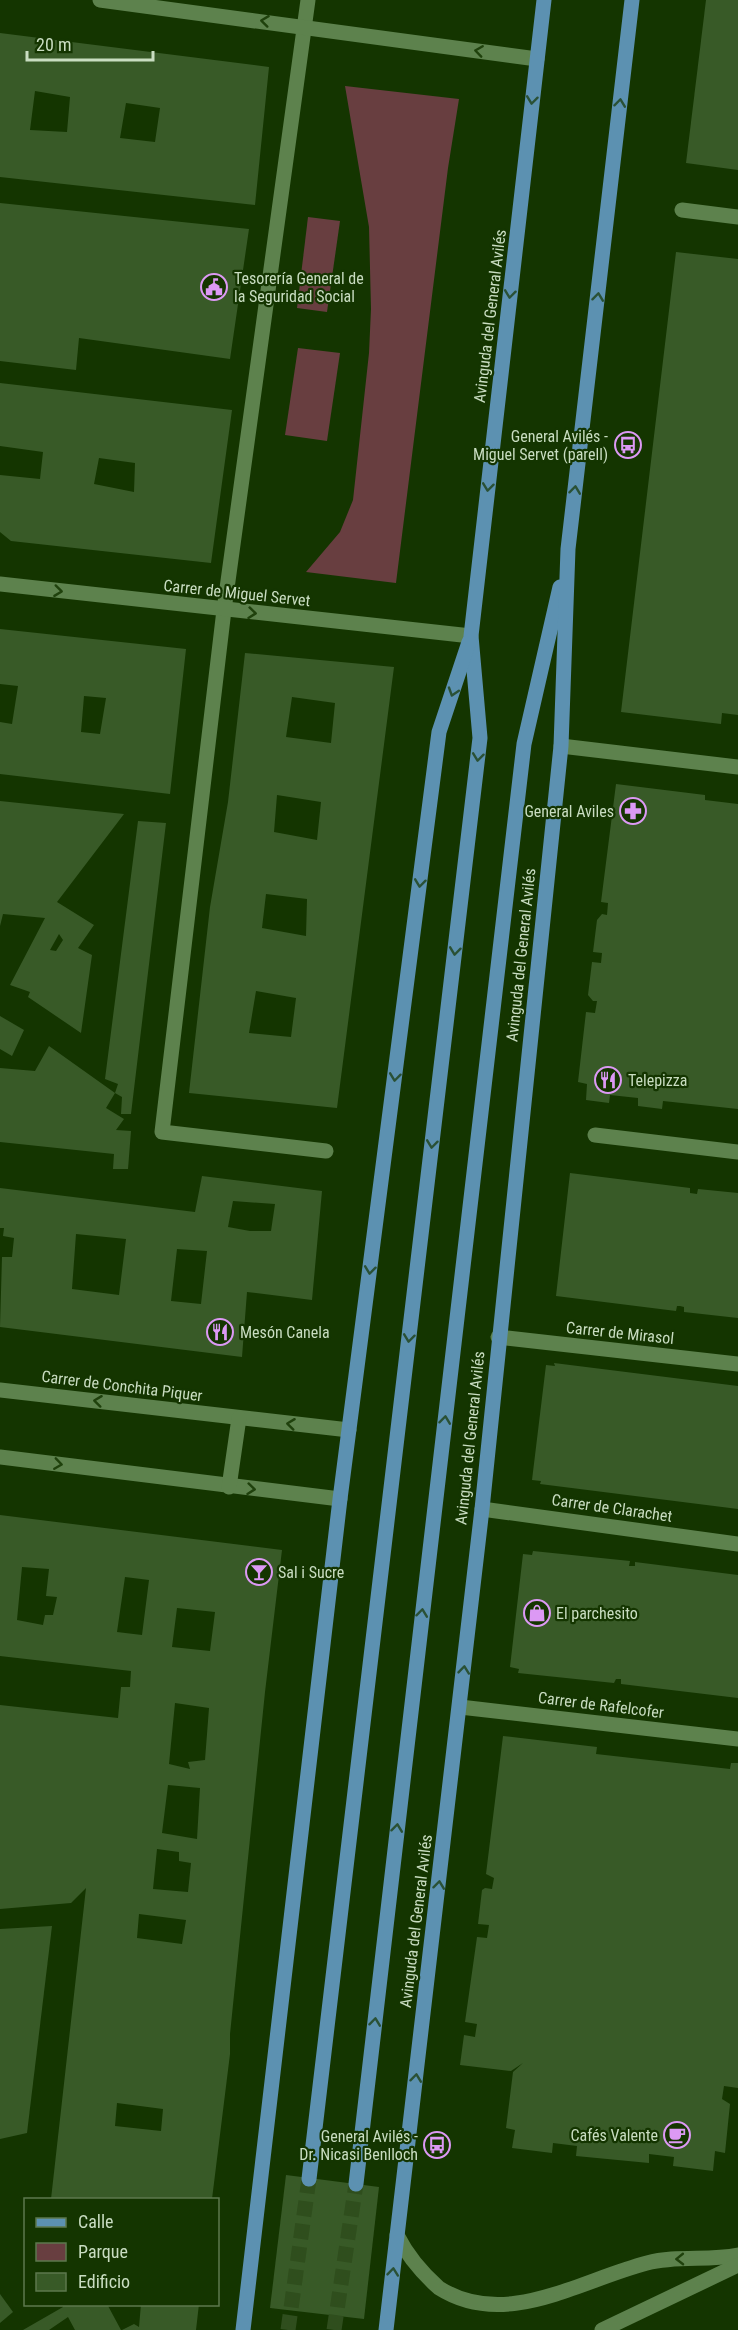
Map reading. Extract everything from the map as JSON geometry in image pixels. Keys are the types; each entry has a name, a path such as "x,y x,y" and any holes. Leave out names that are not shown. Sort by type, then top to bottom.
{"main road":[{"name":"Avinguda del General Avilés","path":"309,2179 480,738 471,636 544,0"},
{"name":"Avinguda del General Avilés","path":"386,2330 482,1509 561,746 568,549 632,0"},
{"name":"Avinguda del General Avilés","path":"356,2184 524,744 568,549"},
{"name":"Avinguda del General Avilés","path":"243,2330 340,1499 439,732 471,636"}],"street":[{"path":"99,0 537,59"},
{"path":"308,0 224,610 162,1132 326,1151"},
{"path":"682,210 738,217"},
{"name":"Carrer de Miguel Servet","path":"0,584 471,636"},
{"path":"561,746 738,767"},
{"path":"595,1135 738,1152"},
{"name":"Carrer de Mirasol","path":"498,1337 738,1364"},
{"name":"Carrer de Conchita Piquer","path":"0,1389 349,1430"},
{"path":"229,1487 239,1418"},
{"path":"0,1456 229,1487 340,1499"},
{"name":"Carrer de Clarachet","path":"482,1509 738,1544"},
{"name":"Carrer de Rafelcofer","path":"460,1707 738,1739"},
{"path":"397,2235 407,2256 446,2294 466,2307 489,2312 525,2310 649,2262 738,2255"},
{"path":"602,2330 738,2265"}],"green space":[{"path":"345,86 459,99 448,168 396,583 306,572 340,532 353,500 369,353 371,309 369,227"},
{"path":"308,217 340,221 327,312 297,308"},
{"path":"298,348 340,353 327,441 285,435"}],"building":[{"path":"706,0 738,0 738,170 686,163"},
{"path":"0,33 269,67 255,205 0,177","holes":["35,91 70,97 67,132 30,130","126,103 160,108 155,142 120,138"]},
{"path":"0,203 249,229 230,359 79,338 76,370 0,361"},
{"path":"676,252 738,259 738,715 722,713 721,724 621,712"},
{"path":"0,383 232,410 211,563 11,541 0,532 0,475 40,479 43,452 0,446","holes":["99,458 135,463 134,492 94,484"]},
{"path":"0,629 186,649 170,794 0,774 0,722 12,724 18,686 0,684","holes":["84,696 106,698 100,734 81,732"]},
{"path":"245,653 394,667 337,1108 189,1093 210,907 228,802","holes":["292,697 335,703 331,743 286,737","277,795 321,802 317,840 274,832","266,894 307,899 306,936 262,928","256,991 296,998 291,1037 249,1033"]},
{"path":"616,784 705,795 705,800 738,804 738,1109 663,1101 662,1109 638,1106 638,1098 610,1095 609,1103 586,1100 587,1084 578,1082 586,1012 595,1013 597,1001 593,1001 588,995 592,962 601,963 602,953 593,952 597,920 602,914 607,915 608,903 601,902"},
{"path":"0,801 124,814 57,902 94,925 78,948 92,955 81,1033 28,997 30,992 10,985 45,918 3,914 0,926","holes":["59,934 63,940 56,951 50,950"]},
{"path":"138,821 166,823 131,1114 121,1114 122,1097 115,1093 118,1084 105,1079"},
{"path":"0,1016 24,1030 12,1056 0,1049"},
{"path":"49,1046 115,1093 106,1108 124,1119 116,1130 131,1131 128,1169 113,1169 114,1154 0,1142 0,1068 35,1071"},
{"path":"570,1173 690,1188 690,1193 697,1194 698,1189 738,1193 738,1318 684,1312 684,1307 680,1306 677,1306 676,1311 556,1296"},
{"path":"202,1176 322,1191 312,1300 247,1292 242,1357 0,1327 2,1257 12,1257 14,1238 3,1236 4,1228 0,1228 0,1188 195,1212","holes":["233,1201 275,1204 271,1231 250,1231 228,1227","76,1234 126,1239 119,1295 72,1289","177,1249 207,1251 201,1304 171,1301"]},
{"path":"554,1363 738,1386 738,1509 540,1484 541,1481 532,1480 546,1365 555,1366"},
{"path":"0,1515 282,1550 265,1692 230,2034 230,2054 212,2198 51,2198 86,1888 71,1903 0,1909 0,1705 118,1718 121,1687 130,1687 131,1671 0,1656","holes":["22,1567 49,1569 46,1596 57,1597 53,1615 45,1615 43,1625 17,1620","125,1577 149,1580 142,1635 117,1632","177,1608 215,1612 210,1651 172,1647","175,1703 209,1708 205,1760 188,1762 190,1769 169,1764","168,1785 200,1788 197,1839 162,1833","157,1849 179,1852 179,1861 191,1863 188,1892 153,1889","139,1914 186,1920 182,1944 137,1938","117,2103 163,2109 161,2131 115,2126"]},
{"path":"533,1551 630,1561 629,1566 635,1566 635,1562 738,1575 738,1698 621,1684 621,1679 616,1679 614,1683 518,1673 519,1669 510,1667 523,1554 532,1555"},
{"path":"503,1736 597,1747 596,1754 730,1769 731,1763 738,1763 738,2088 724,2086 722,2099 730,2104 725,2153 715,2151 713,2171 673,2166 674,2157 649,2154 649,2163 576,2156 577,2146 553,2143 552,2153 512,2148 515,2130 506,2128 513,2072 523,2063 511,2071 460,2065 464,2035 475,2037 477,2024 465,2022 477,1937 487,1938 489,1925 478,1924 482,1890 492,1889 494,1878 486,1874"},
{"path":"52,1926 27,2133 0,2139 0,1929"},
{"path":"286,2175 379,2187 364,2319 270,2308"},
{"path":"0,2294 13,2312 0,2323"},
{"path":"108,2306 121,2330 75,2330 68,2317 49,2330 23,2330 63,2307"},
{"path":"141,2306 199,2306 196,2330 122,2330 134,2324 139,2327"}],"tunnel":[{"path":"288,2330 309,2179"},
{"path":"334,2330 356,2184"}],"place":[{"name":"Tesorería General de la Seguridad Social","path":"214,287"},
{"name":"General Avilés - Miguel Servet (parell)","path":"628,445"},
{"name":"General Aviles","path":"633,811"},
{"name":"Telepizza","path":"608,1080"},
{"name":"Mesón Canela","path":"220,1332"},
{"name":"Sal i Sucre","path":"259,1572"},
{"name":"El parchesito","path":"537,1613"},
{"name":"Cafés Valente","path":"677,2135"},
{"name":"General Avilés - Dr. Nicasi Benlloch","path":"437,2145"}]}
